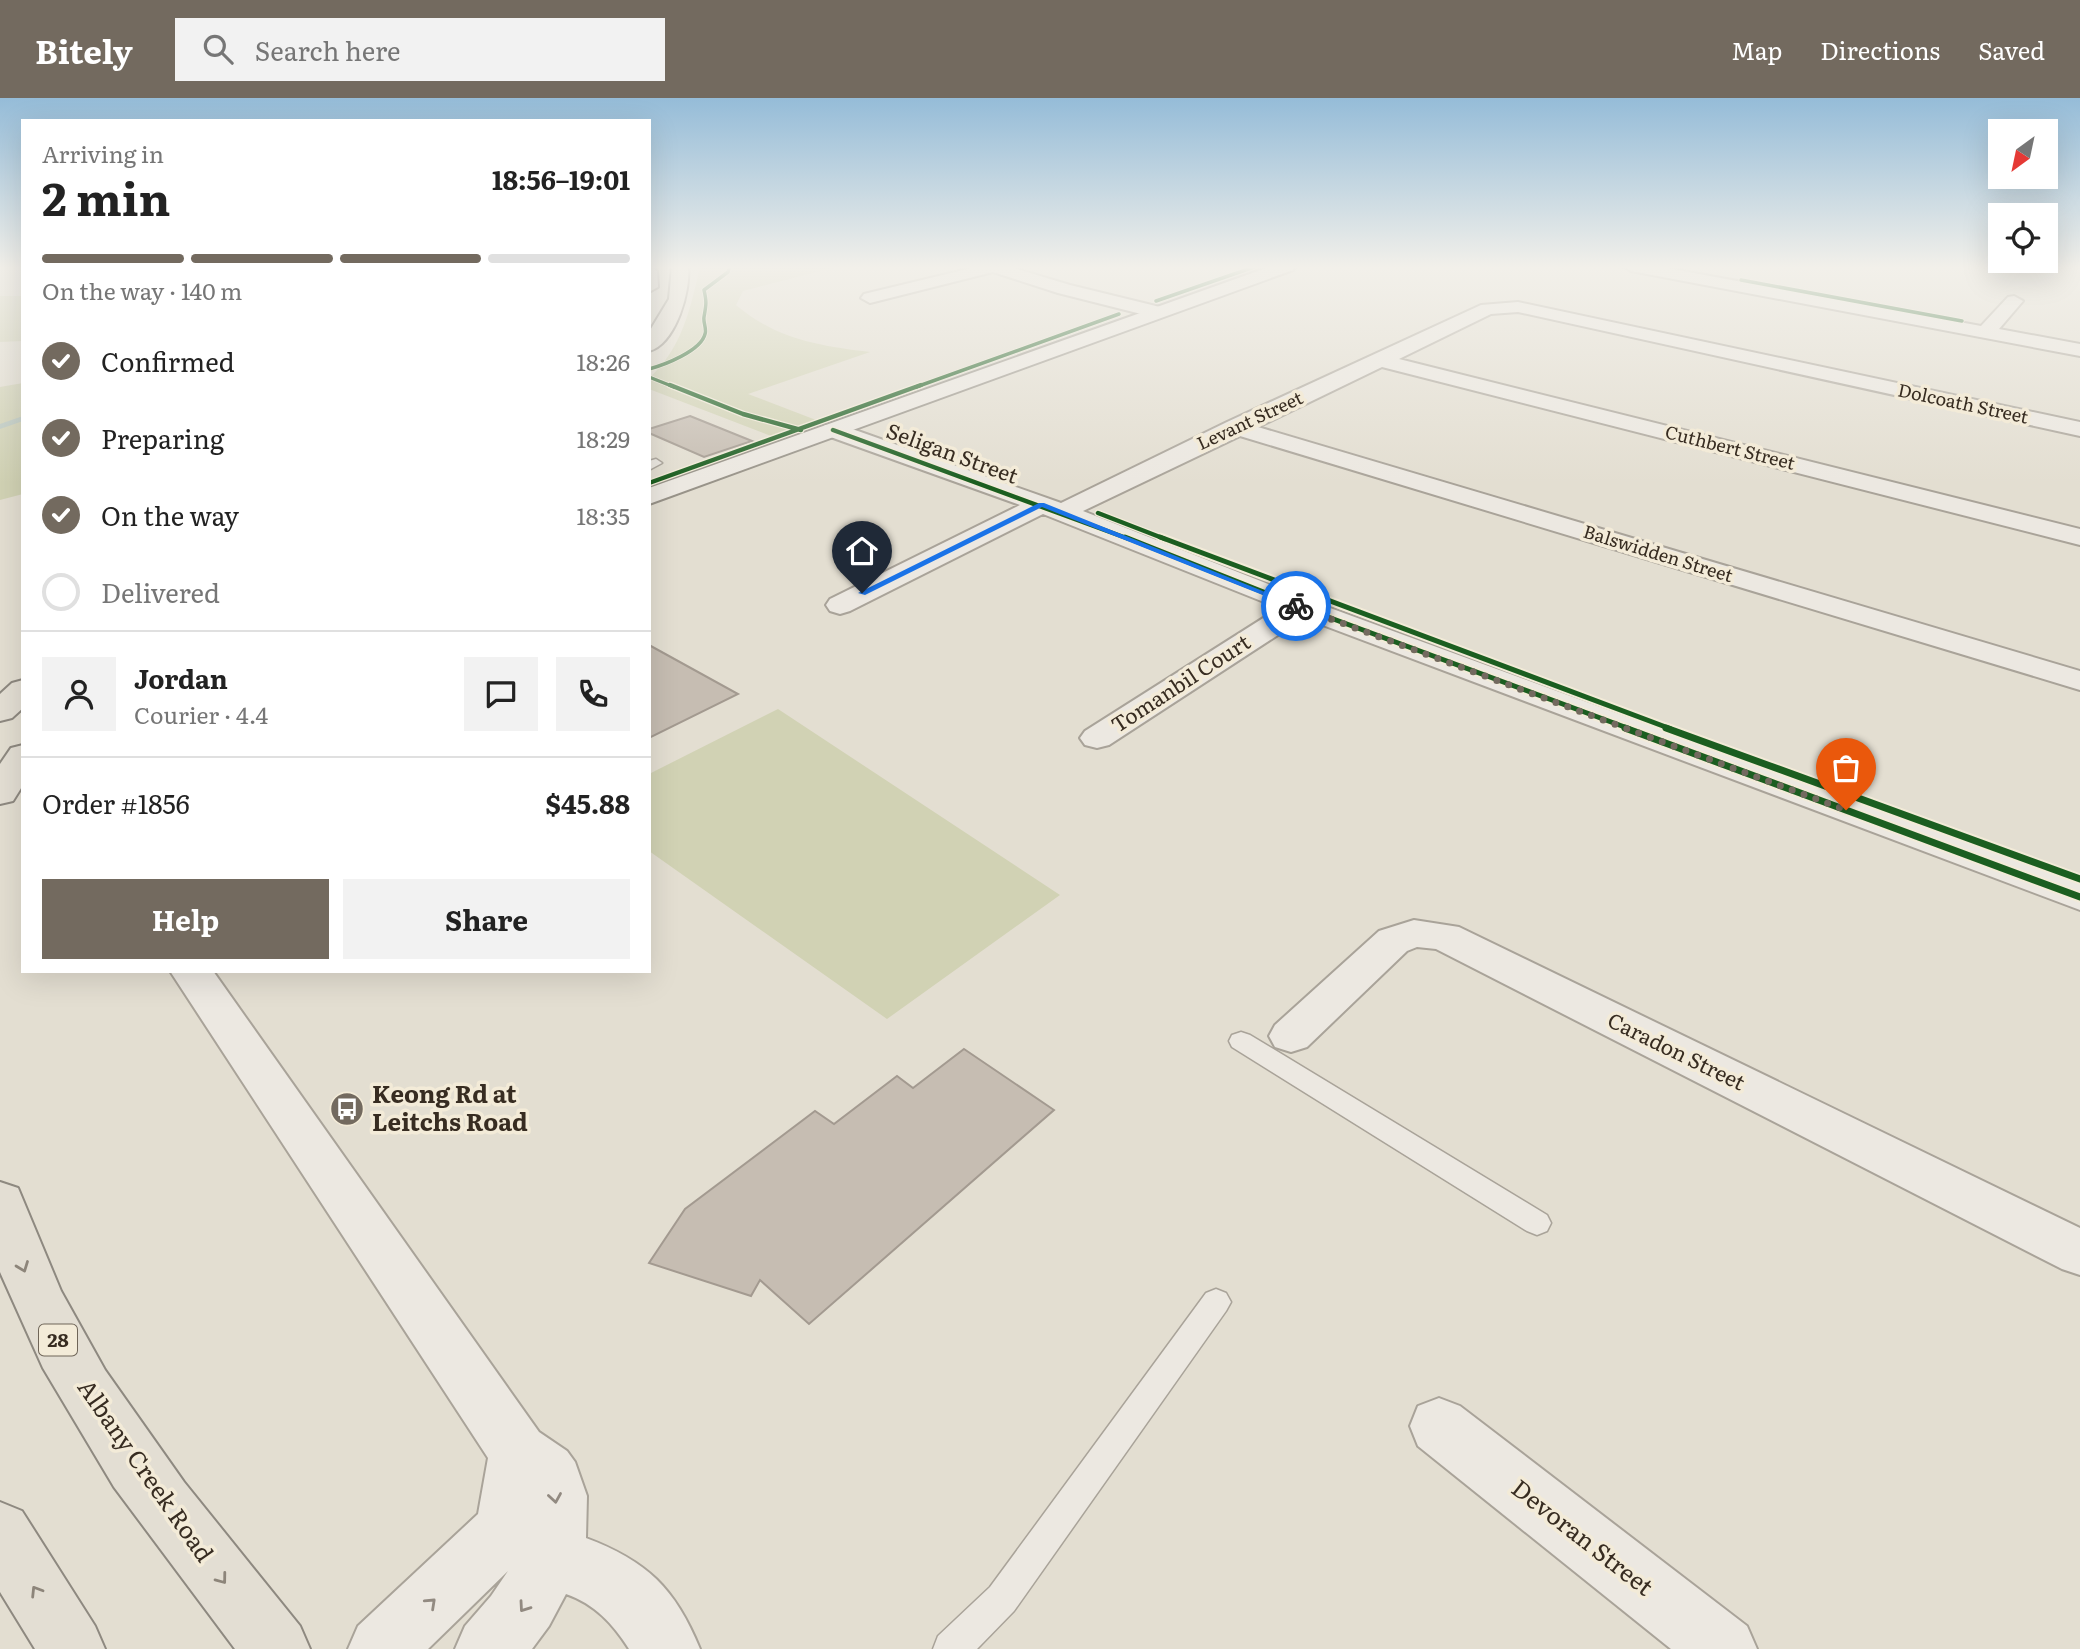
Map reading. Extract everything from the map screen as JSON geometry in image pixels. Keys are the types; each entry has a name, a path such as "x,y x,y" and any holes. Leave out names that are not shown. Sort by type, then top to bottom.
{"main road":[{"path":"0,711 21,692"},
{"path":"0,793 21,758"},
{"name":"Albany Creek Road","path":"0,1203 26,1274 63,1351 98,1411 136,1466 277,1649"},
{"path":"0,1533 72,1649"}],"street":[{"path":"651,496 1085,338"},
{"name":"Levant Street","path":"839,605 1425,338"},
{"name":"Dolcoath Street","path":"1663,338 2080,429"},
{"path":"2019,338 2080,350"},
{"name":"Cuthbert Street","path":"1380,360 2080,537"},
{"name":"Balswidden Street","path":"1235,427 2080,681"},
{"name":"Seligan Street","path":"833,430 1052,508 1301,607 2080,897"},
{"name":"Tomanbil Court","path":"1097,738 1301,607"},
{"name":"Caradon Street","path":"1280,1046 1393,941 1414,933 1445,937 2080,1253"},
{"path":"192,973 518,1452 552,1480 557,1502 557,1524 381,1649"},
{"name":"Devoran Street","path":"1439,1426 1724,1649"},
{"path":"488,1649 521,1613 540,1584 525,1547"},
{"path":"525,1547 602,1576 616,1586 647,1618 667,1649"}],"lane":[{"path":"1241,1041 1280,1046 1537,1223"},
{"path":"951,1649 1002,1598 1216,1302"}],"green space":[{"path":"0,338 21,338 21,341 0,342"},
{"path":"678,338 797,338 870,352 748,394 816,420 771,436 651,390 651,376 670,354"},
{"path":"21,383 21,495 0,500 0,387"},
{"path":"778,709 1060,895 887,1019 651,852 651,773"}],"building":[{"path":"690,416 752,441 704,457 651,434 651,428"},
{"path":"651,646 738,694 651,737"},
{"path":"964,1049 1054,1110 809,1324 760,1280 751,1296 649,1263 685,1209 815,1111 834,1124 897,1076 913,1088"}],"waterway":[{"path":"0,427 21,419"}],"cycle path":[{"path":"651,368 669,363 701,343 703,338"},
{"path":"651,482 1051,338"},
{"path":"651,378 743,414 801,430"},
{"path":"833,430 1062,512 1301,607 2080,897"},
{"path":"1098,513 1498,666 2080,879"}],"way so far":[{"path":"1296,606 1846,810"}],"place":[{"name":"Keong Rd at Leitchs Road","path":"347,1109"}],"route":[{"path":"862,593 1042,504 1296,606"}]}
